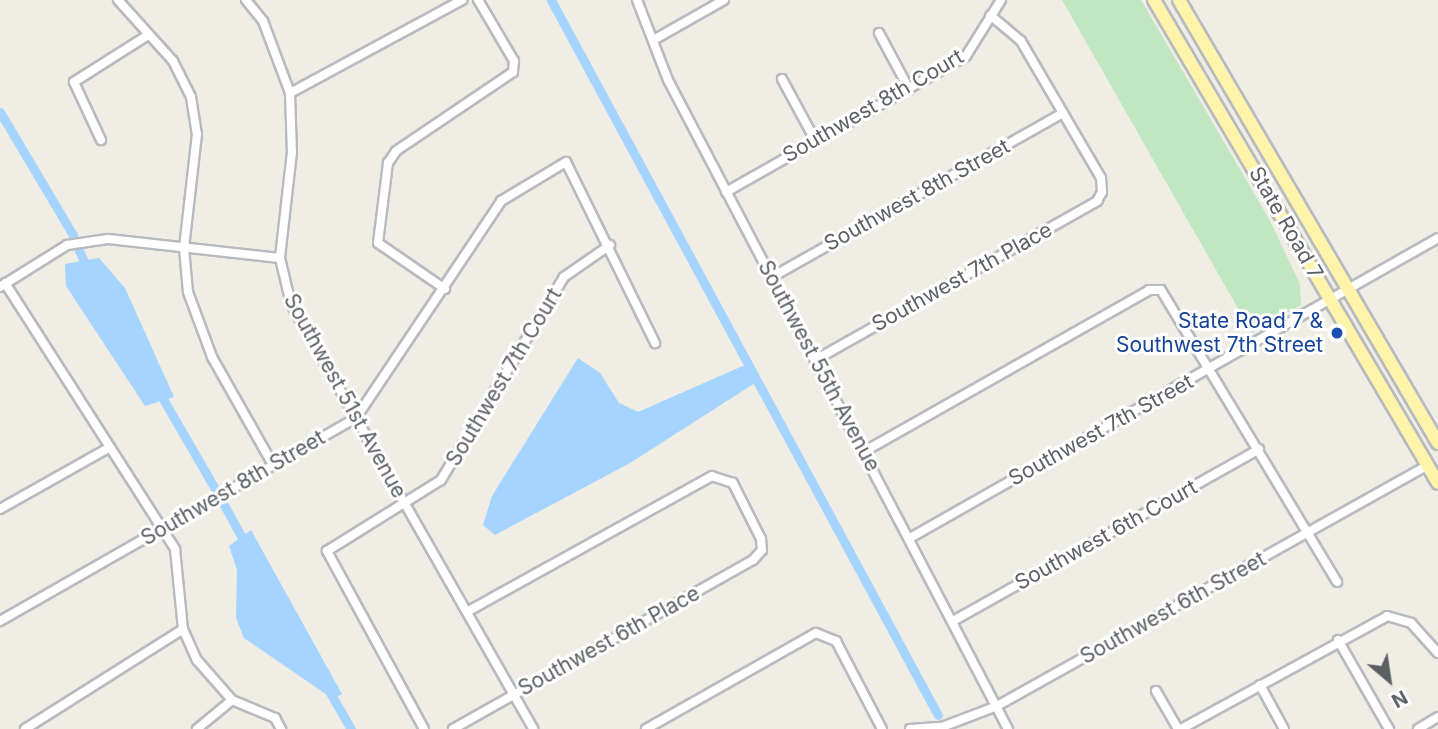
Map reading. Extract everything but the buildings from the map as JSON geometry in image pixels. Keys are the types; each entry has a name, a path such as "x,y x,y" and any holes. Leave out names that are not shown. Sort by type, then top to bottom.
{"main road":[{"name":"State Road 7","path":"1154,0 1330,299 1433,466 1438,483"},
{"name":"State Road 7","path":"1179,0 1438,443"}],"street":[{"path":"118,0 173,61 191,97 197,134 184,248 197,326 273,465"},
{"name":"Southwest 51st Avenue","path":"246,0 263,21 290,93 292,152 280,258 291,304 533,729"},
{"path":"290,93 462,0"},
{"path":"445,289 378,243 388,163 407,140 513,72 514,61 478,0"},
{"name":"Southwest 55th Avenue","path":"637,0 657,38 668,80 817,359 1008,729"},
{"path":"657,38 724,0"},
{"name":"Southwest 8th Court","path":"726,192 966,56 1001,0"},
{"path":"990,15 1012,28 1063,114"},
{"path":"879,33 909,89"},
{"path":"102,140 74,82 148,35"},
{"path":"782,79 815,140"},
{"name":"Southwest 7th Place","path":"817,359 1097,201 1102,192 1101,178 1063,114"},
{"name":"Southwest 8th Street","path":"772,277 1063,114"},
{"name":"Southwest 8th Street","path":"0,621 356,418 445,289 501,201 566,162 610,245"},
{"name":"Southwest 7th Street","path":"910,538 1438,238"},
{"path":"280,258 108,239 67,245 2,285 164,527 182,567 183,629 197,660 232,700 275,718 282,729"},
{"path":"610,245 655,344"},
{"name":"Southwest 7th Court","path":"424,729 327,551 441,480 564,277 610,245"},
{"path":"864,452 1149,290 1161,290 1212,368 1337,582"},
{"path":"0,509 110,447"},
{"name":"Southwest 6th Court","path":"953,621 1259,449"},
{"name":"Southwest 6th Street","path":"910,729 956,723 997,706 1433,466"},
{"name":"Southwest 6th Place","path":"453,729 762,550 724,475 712,476 467,612"},
{"path":"1156,691 1180,729 1338,640 1387,616 1411,623 1438,653"},
{"path":"25,729 183,629"},
{"path":"646,729 816,633 827,634 882,729"},
{"path":"1338,640 1389,729"},
{"path":"1260,685 1284,729"},
{"path":"197,729 232,700"},
{"path":"1418,729 1438,717"}],"green space":[{"path":"1062,0 1141,0 1269,219 1300,284 1301,305 1252,333"}],"water":[{"path":"99,258 125,288 174,397 145,406 66,286 65,264"},
{"path":"578,358 600,373 619,403 638,412 745,365 755,383 630,463 495,535 483,525 492,496"},
{"path":"251,530 342,694 333,699 244,638 236,618 237,570 229,546"}],"waterway":[{"path":"551,0 938,715"},
{"path":"0,112 73,235"},
{"path":"79,250 88,271"},
{"path":"159,392 214,487"},
{"path":"223,503 246,545"},
{"path":"329,691 351,729"}],"place":[{"name":"State Road 7 & Southwest 7th Street","path":"1337,333"}]}
